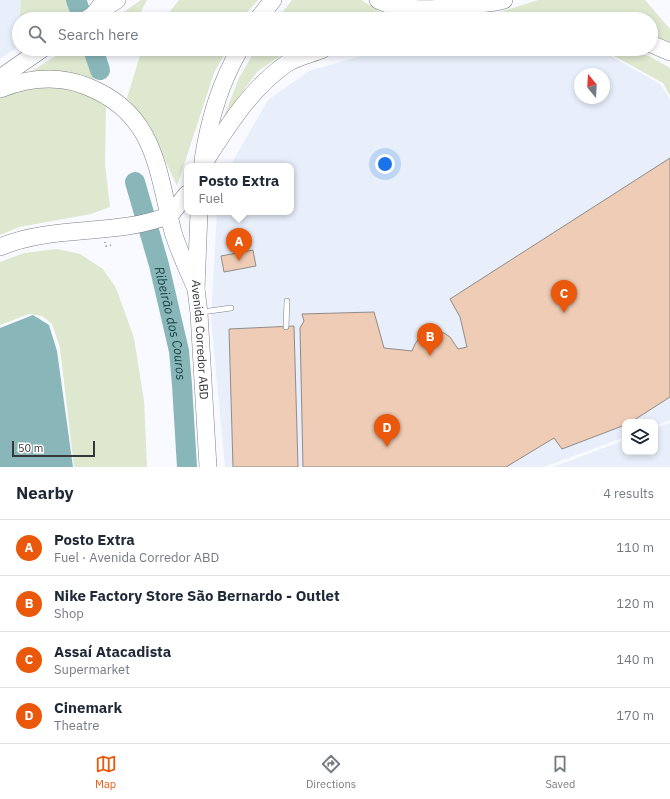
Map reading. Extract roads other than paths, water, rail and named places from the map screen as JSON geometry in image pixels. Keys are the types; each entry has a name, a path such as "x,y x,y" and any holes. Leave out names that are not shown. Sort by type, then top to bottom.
{"main road":[{"path":"94,12 105,0"},
{"path":"98,12 117,0"},
{"path":"264,12 273,0"},
{"path":"378,0 386,4 409,8 440,8 504,0"},
{"path":"658,47 670,52"},
{"path":"0,78 32,56"},
{"path":"203,163 211,115 230,67 236,56"},
{"path":"204,163 231,122 255,91 287,64 306,56"},
{"path":"0,89 19,82 41,79 58,79 76,82 98,91 112,99 130,113 146,136 156,161 171,215 173,232 196,289"},
{"path":"0,247 42,234 132,225 171,215 184,198"},
{"name":"Avenida Corredor ABD","path":"199,215 196,289 199,313 208,467"}],"lane":[{"path":"286,327 287,301"},
{"path":"199,313 231,308"}],"water":[{"path":"33,315 49,325 57,351 73,467 0,467 0,328"}],"waterway":[{"name":"Ribeirão dos Couros","path":"76,0 80,12"},
{"name":"Ribeirão dos Couros","path":"95,56 100,70"},
{"name":"Ribeirão dos Couros","path":"135,182 159,265 179,351 187,467"}],"place":[{"name":"Posto Extra","path":"239,261"},
{"name":"Assaí Atacadista","path":"564,313"},
{"name":"Nike Factory Store São Bernardo - Outlet","path":"430,356"},
{"name":"Cinemark","path":"387,447"}]}
